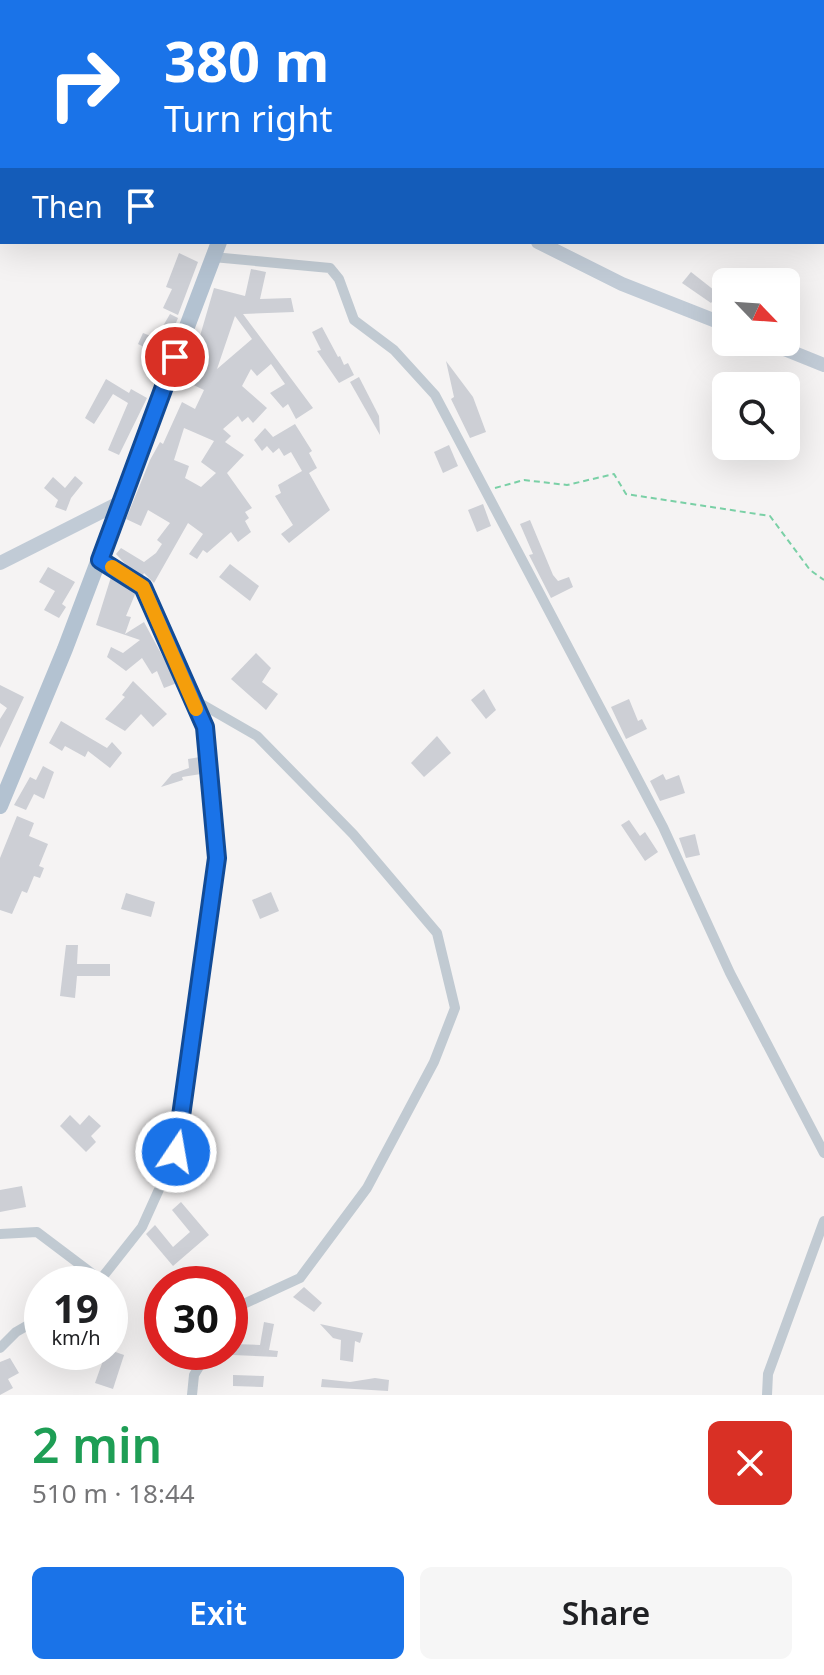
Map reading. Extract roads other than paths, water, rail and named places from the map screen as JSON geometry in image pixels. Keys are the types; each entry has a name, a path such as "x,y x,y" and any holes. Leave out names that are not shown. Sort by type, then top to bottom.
{"main road":[{"path":"0,806 100,560 216,250"}],"street":[{"path":"542,244 622,284 712,319"},
{"path":"216,250 330,268 339,279 354,320 394,350 435,395 663,827 730,973 824,1153"},
{"path":"800,355 824,365"},
{"path":"0,563 121,502"},
{"path":"100,560 143,587 205,727 217,858 184,1115 176,1152 142,1227 112,1266"},
{"path":"191,698 257,736 353,834 437,933 455,1008 434,1062 367,1188 300,1278 248,1302"},
{"path":"767,1395 768,1374 824,1221"},
{"path":"0,1234 37,1232 80,1266"},
{"path":"0,1348 24,1327"},
{"path":"192,1395 197,1370"}]}
